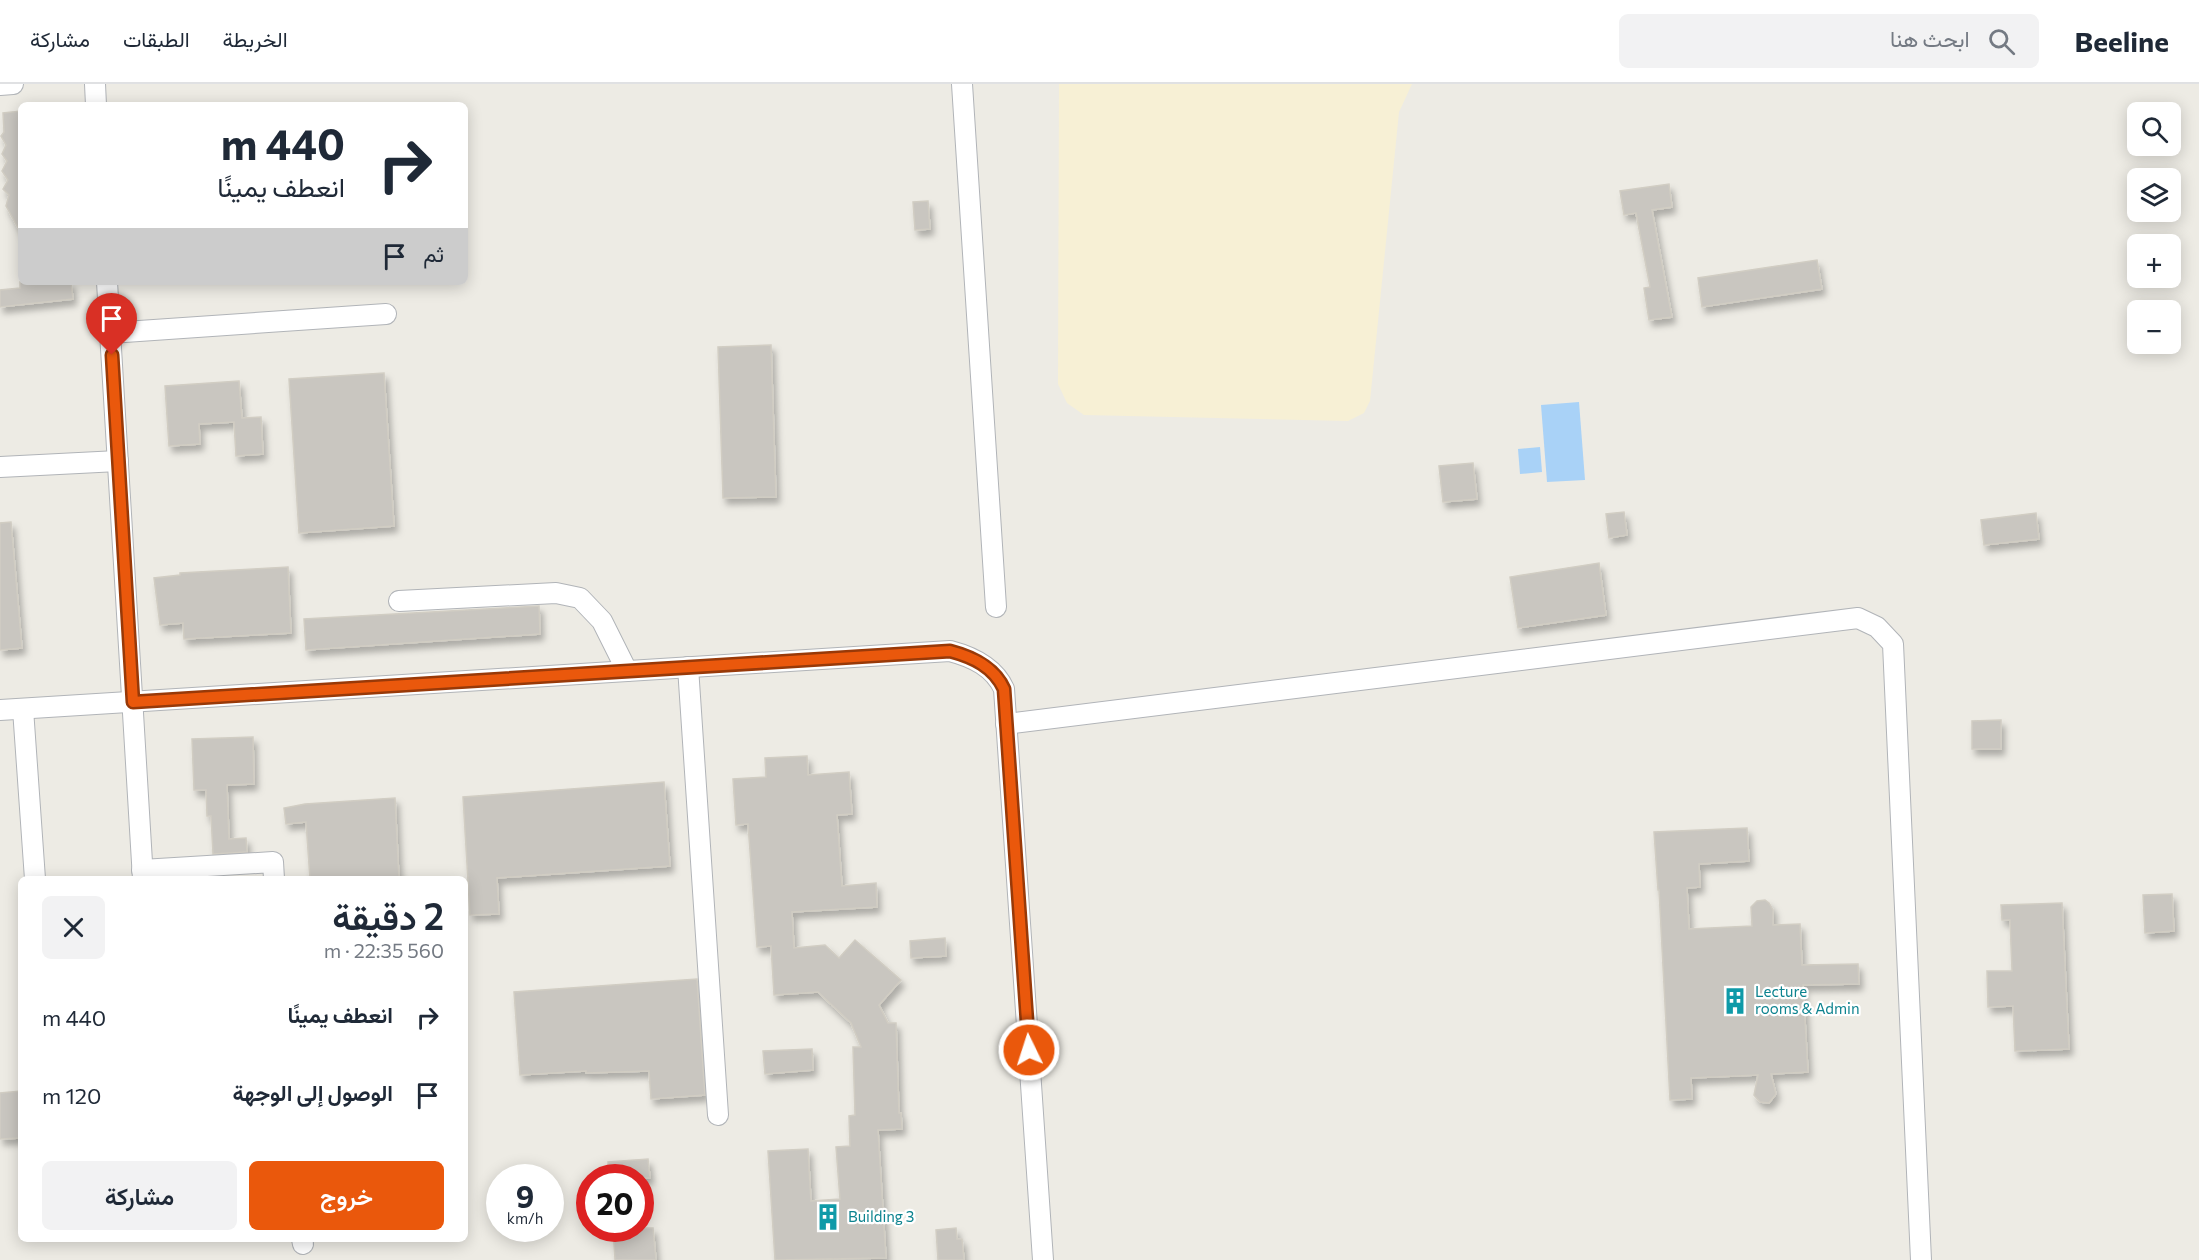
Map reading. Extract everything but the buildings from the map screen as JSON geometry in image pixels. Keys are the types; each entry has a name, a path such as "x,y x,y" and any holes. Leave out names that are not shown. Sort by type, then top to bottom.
{"lane":[{"path":"0,85 13,84"},
{"path":"95,84 96,102"},
{"path":"962,84 996,607"},
{"path":"107,285 143,875 273,862 274,876"},
{"path":"110,333 386,314"},
{"path":"0,467 118,461"},
{"path":"399,601 556,593 580,598 602,621 627,671"},
{"path":"1006,724 1858,618 1877,627 1893,644 1921,1260"},
{"path":"0,710 950,651 967,655 998,676 1004,689 1043,1260"},
{"path":"688,667 718,1115"},
{"path":"23,709 35,876"}],"sand":[{"path":"1059,84 1412,84 1399,112 1370,401 1364,413 1348,421 1084,415 1067,403 1058,384"}],"water":[{"path":"1579,402 1585,480 1547,482 1541,405"},
{"path":"1540,447 1542,472 1520,474 1518,449"}],"place":[{"name":"Lecture rooms & Admin","path":"1735,1001"},
{"name":"Building 3","path":"828,1217"}],"route":[{"path":"112,355 133,702 950,651 967,655 985,666 998,676 1004,689 1029,1050"}]}
